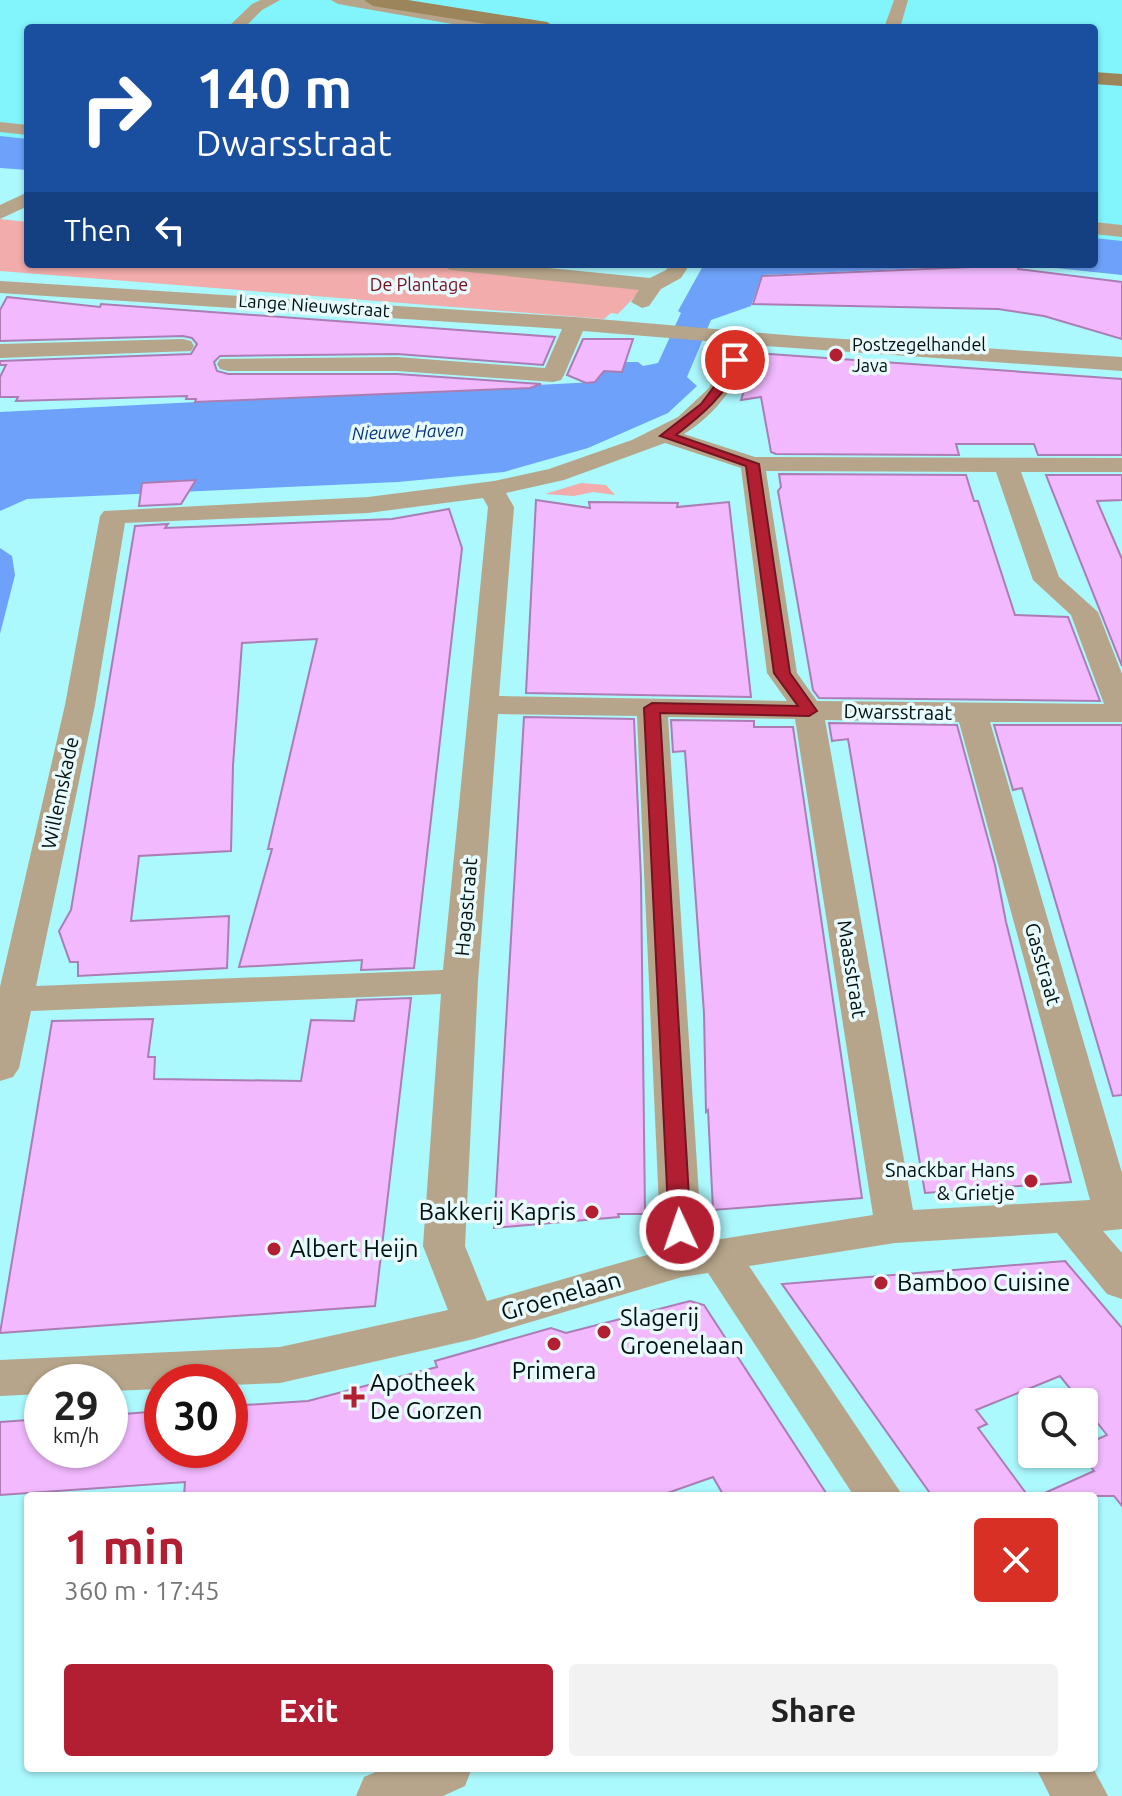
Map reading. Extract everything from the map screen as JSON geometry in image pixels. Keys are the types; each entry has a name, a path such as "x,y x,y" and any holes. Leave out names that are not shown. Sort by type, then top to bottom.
{"street":[{"path":"239,24 257,7 273,0"},
{"path":"338,0 478,24"},
{"path":"373,0 522,24"},
{"path":"893,24 901,0"},
{"path":"1098,78 1122,80"},
{"path":"0,127 24,130"},
{"path":"0,215 24,200"},
{"path":"0,215 24,219"},
{"path":"1098,228 1122,231"},
{"path":"489,268 653,285"},
{"path":"627,327 653,285 674,274 678,268"},
{"name":"Lange Nieuwstraat","path":"0,287 575,323 1122,364"},
{"path":"77,334 95,291"},
{"path":"228,364 397,364 553,375 575,323"},
{"path":"0,351 77,334 183,346"},
{"path":"492,490 541,479 666,436 705,406 728,377 744,338"},
{"path":"666,436 753,464 1122,465"},
{"path":"753,464 782,673 809,711"},
{"path":"1006,464 1047,580 1084,612 1122,713"},
{"name":"Willemskade","path":"0,1068 80,705 113,516 413,502 492,490"},
{"name":"Hagastraat","path":"474,1322 444,1246 460,981 501,507 492,490"},
{"name":"Dwarsstraat","path":"482,705 1122,713"},
{"path":"652,708 701,1259 877,1492"},
{"name":"Maasstraat","path":"809,711 895,1227"},
{"name":"Gasstraat","path":"972,713 1118,1215"},
{"path":"16,999 460,981"},
{"name":"Groenelaan","path":"0,1378 280,1365 474,1322 701,1259 895,1227 1118,1215"},
{"path":"1068,1218 1122,1282"},
{"path":"383,1796 437,1772"},
{"path":"1065,1772 1081,1796"}],"shaded area":[{"path":"0,0 1122,0 1122,259 1098,256 1098,24 24,24 24,155 0,153"}],"green space":[{"name":"De Plantage","path":"0,219 24,222 24,268 455,268 641,290 618,314 611,313 604,319 0,271"},
{"path":"581,483 606,485 615,495 593,492 574,496 545,494"}],"water":[{"path":"0,136 24,139 24,170 0,168"},
{"path":"1098,238 1122,241 1122,275 1056,268 1098,268"},
{"name":"Nieuwe Haven","path":"702,268 925,268 762,275 751,306 711,320 687,377 697,386 668,413 588,448 504,472 398,482 27,499 0,511 0,412 595,382 600,371 622,372 625,362 638,362 643,366 658,363 681,313 678,311"},
{"path":"0,548 12,556 15,575 0,634"}],"building":[{"path":"1018,268 1122,282 1122,339 1044,316 998,309 753,304 762,276"},
{"path":"7,297 100,307 101,304 555,337 543,365 397,354 220,356 214,362 217,371 228,374 397,374 541,384 530,388 195,402 196,399 186,399 187,396 16,401 18,397 0,397 0,377 6,365 0,365 0,361 191,354 197,344 192,338 183,336 0,341 0,310"},
{"path":"583,339 633,339 622,372 604,371 595,382 586,383 567,375"},
{"path":"756,353 1122,379 1122,455 1038,455 1034,444 956,444 959,455 776,454 771,452 761,397 741,400"},
{"path":"779,474 966,475 974,501 978,501 1015,615 1068,617 1100,701 819,698 813,690 778,491 781,487"},
{"path":"1046,475 1122,475 1122,500 1097,501 1122,559 1122,666"},
{"path":"196,480 181,504 139,506 142,483"},
{"path":"536,500 590,508 589,502 678,503 677,507 729,502 751,697 526,693"},
{"path":"449,509 462,548 414,968 361,970 362,960 239,967 272,849 268,849 317,639 242,643 233,765 231,851 139,856 131,921 229,916 227,968 78,976 78,962 70,962 59,931 71,910 135,526 168,524 165,528 392,519"},
{"path":"524,717 634,719 641,879 645,1214 618,1214 619,1217 494,1228"},
{"path":"671,720 754,721 754,727 793,727 862,1198 713,1210 708,1110 706,1112 704,1013 685,751 673,752"},
{"path":"829,723 957,725 995,865 1006,922 1071,1182 925,1193 848,739 832,741"},
{"path":"994,725 1122,725 1122,1095 1113,1096 1022,788 1013,790"},
{"path":"411,998 375,1306 0,1333 52,1021 153,1019 148,1057 155,1057 154,1079 301,1081 311,1020 354,1021 357,1000"},
{"path":"1065,1261 1122,1328 1122,1506 1114,1496 1098,1496 1098,1492 1047,1492 1094,1471 1092,1468 1098,1468 1098,1439 1107,1435 1098,1424 1098,1388 1070,1388 1060,1376 1030,1388 1018,1388 1018,1393 976,1410 987,1424 978,1428 1025,1492 929,1492 782,1284"},
{"path":"690,1301 704,1305 825,1492 722,1492 713,1477 670,1492 184,1492 185,1482 0,1495 0,1422 24,1420 24,1468 128,1468 128,1414 144,1412 144,1468 248,1468 248,1405 308,1401 437,1367 435,1361 551,1328 566,1333"}],"place":[{"name":"Postzegelhandel Java","path":"836,355"},
{"name":"Snackbar Hans & Grietje","path":"1031,1181"},
{"name":"Bakkerij Kapris","path":"592,1212"},
{"name":"Albert Heijn","path":"274,1249"},
{"name":"Bamboo Cuisine","path":"881,1283"},
{"name":"Slagerij Groenelaan","path":"604,1332"},
{"name":"Primera","path":"554,1344"},
{"name":"Apotheek De Gorzen","path":"354,1397"}],"route":[{"path":"680,1230 652,708 809,711 782,673 753,464 666,436 705,406 728,377 735,360"}]}
